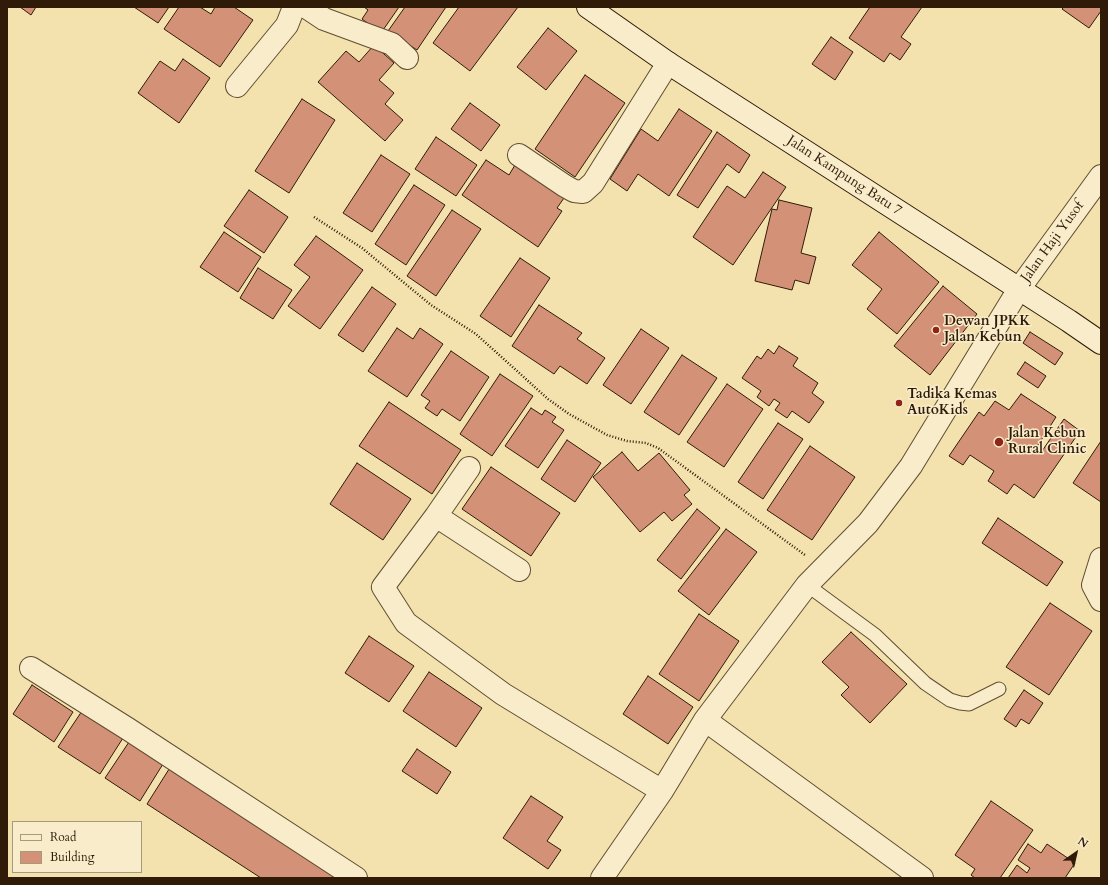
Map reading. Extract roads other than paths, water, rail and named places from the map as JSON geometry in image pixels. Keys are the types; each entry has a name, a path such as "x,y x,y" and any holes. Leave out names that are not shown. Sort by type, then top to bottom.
{"street":[{"path":"237,86 287,25 294,7"},
{"path":"306,7 324,19 392,44 407,58"},
{"name":"Jalan Kampung Batu 7","path":"588,7 668,63 1101,343"},
{"path":"519,155 574,191 583,192 593,183 668,63"},
{"name":"Jalan Haji Yusof","path":"602,878 662,791 705,720 807,585 868,523 911,466 1019,289 1101,176"},
{"path":"469,468 436,516 383,587 406,623 503,694 662,791"},
{"path":"436,516 519,570"},
{"path":"1101,559 1093,585 1101,600"},
{"path":"31,668 128,729 356,878"},
{"path":"705,720 922,878"}],"lane":[{"path":"807,585 875,635 925,683 950,700 969,704 999,689"}],"place":[{"name":"Dewan JPKK Jalan Kebun","path":"936,330"},
{"name":"Tadika Kemas AutoKids","path":"899,403"},
{"name":"Jalan Kebun Rural Clinic","path":"999,442"}]}
